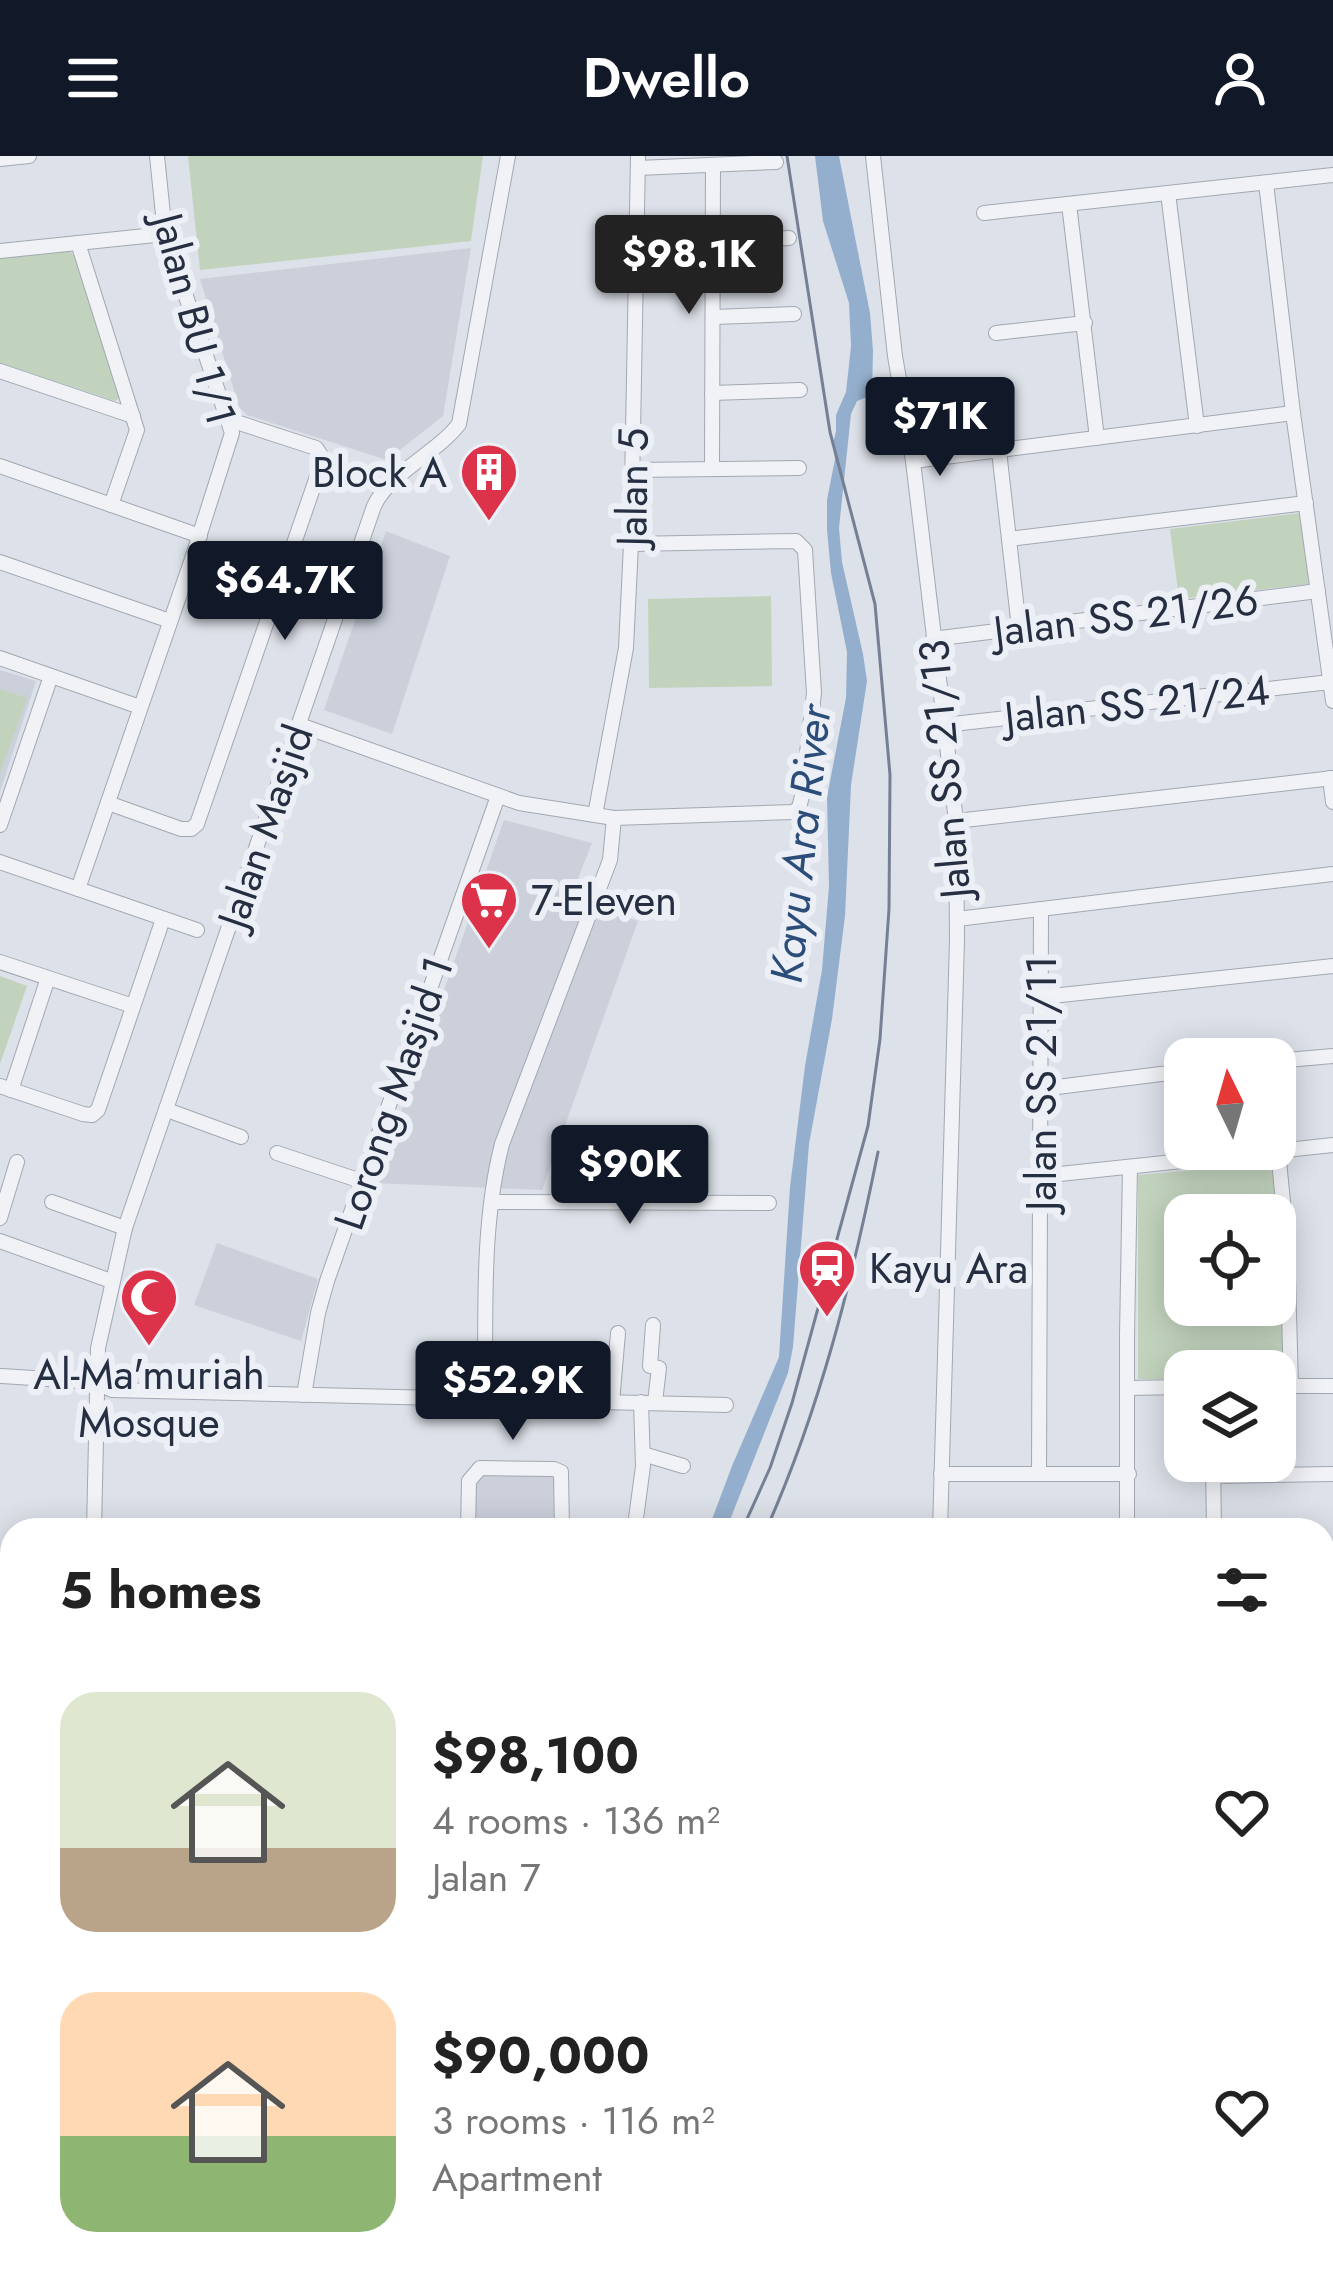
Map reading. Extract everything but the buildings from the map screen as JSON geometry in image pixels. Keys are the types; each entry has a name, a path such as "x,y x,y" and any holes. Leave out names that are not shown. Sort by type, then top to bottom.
{"street":[{"path":"0,159 29,156"},
{"name":"Jalan BU 1/1","path":"78,890 232,433 165,234 157,156"},
{"name":"Jalan Masjid","path":"94,1518 98,1348 125,1228 379,496 459,424 508,156"},
{"name":"Jalan SS 21/13","path":"873,156 956,821 940,1518"},
{"path":"638,162 776,162"},
{"name":"Jalan 5","path":"595,815 626,648 638,162"},
{"path":"712,469 713,165"},
{"path":"984,213 1333,175"},
{"path":"1266,183 1318,591 1327,612 1333,701"},
{"path":"1168,194 1197,426"},
{"path":"1069,204 1097,438"},
{"path":"0,251 165,234"},
{"path":"715,242 789,238"},
{"path":"78,243 137,430 111,505"},
{"path":"714,316 794,314"},
{"path":"996,333 1085,323"},
{"path":"0,371 133,416"},
{"path":"712,393 800,390"},
{"path":"913,461 1293,413"},
{"path":"108,803 182,829 191,830 197,824 321,465 316,448 227,419"},
{"path":"999,451 1018,628"},
{"path":"0,466 200,536"},
{"path":"633,470 799,468"},
{"path":"1009,539 1306,502"},
{"path":"299,725 519,803 614,818 773,814 800,808 814,693 805,550 796,541 631,544"},
{"path":"0,562 170,621"},
{"name":"Jalan SS 21/26","path":"933,639 1318,591"},
{"path":"0,658 140,707"},
{"path":"0,825 52,676"},
{"name":"Jalan SS 21/24","path":"944,725 1330,682"},
{"path":"956,821 1332,778 1333,802"},
{"name":"Lorong Masjid 1","path":"304,1395 327,1281 498,796"},
{"path":"484,1399 493,1178 610,860 614,818"},
{"path":"0,862 197,930"},
{"path":"957,919 1333,874"},
{"name":"Jalan SS 21/11","path":"1039,1473 1041,909"},
{"path":"48,978 5,1088 92,1115 98,1110 163,919"},
{"path":"0,962 133,1006"},
{"path":"1042,997 1333,966"},
{"path":"1296,1059 1333,1056"},
{"path":"1041,1089 1164,1074"},
{"path":"166,1110 241,1137"},
{"path":"1296,1149 1333,1145"},
{"path":"277,1153 362,1181"},
{"path":"0,1218 17,1162"},
{"path":"1041,1176 1164,1163"},
{"path":"1127,1518 1130,1167"},
{"path":"1280,1170 1287,1242 1284,1350"},
{"path":"52,1202 125,1228"},
{"path":"492,1202 769,1203"},
{"path":"0,1241 111,1281"},
{"path":"636,1518 648,1402 659,1368 650,1366 653,1325"},
{"path":"612,1402 618,1333"},
{"path":"2,1376 95,1382 112,1390 726,1405"},
{"path":"1296,1386 1333,1386"},
{"path":"1127,1388 1164,1388"},
{"path":"643,1454 683,1466"},
{"path":"468,1518 470,1481 480,1468 561,1472 562,1518"},
{"path":"1296,1472 1333,1474"},
{"path":"941,1474 1129,1474"},
{"path":"1214,1482 1214,1518"}],"shaded area":[{"path":"471,248 443,416 387,460 247,415 239,407 200,279"},
{"path":"386,531 450,556 392,734 324,710"},
{"path":"0,670 36,681 0,792"},
{"path":"504,820 592,843 570,899 638,921 542,1190 376,1183"},
{"path":"217,1243 318,1279 301,1341 194,1305"},
{"path":"464,1474 567,1475 566,1518 463,1518"}],"green space":[{"path":"188,156 483,156 471,241 200,270"},
{"path":"68,249 120,397 115,401 0,363 0,256"},
{"path":"1301,513 1309,584 1179,599 1170,529"},
{"path":"771,596 772,686 649,688 648,599"},
{"path":"0,689 27,698 0,773"},
{"path":"0,976 27,986 0,1064"},
{"path":"1272,1170 1275,1194 1164,1194 1164,1326 1282,1326 1282,1350 1164,1350 1164,1379 1138,1379 1138,1175"}],"water":[{"path":"815,156 839,156 873,351 872,395 857,401 851,414 839,528 867,681 851,785 845,916 809,1144 793,1347 788,1373 731,1518 712,1518 779,1357 790,1187 822,970 829,886 827,797 846,698 847,652 831,573 827,500 835,459 836,415 846,392 849,303 823,221"}],"tram line":[{"path":"747,1518 792,1403 868,1126 889,909 890,775 875,604 830,432 787,156"},
{"path":"771,1518 803,1438 832,1344 878,1152"}],"place":[{"name":"Block A","path":"489,523"},
{"name":"7-Eleven","path":"489,951"},
{"name":"Kayu Ara","path":"827,1319"},
{"name":"Al-Ma'muriah Mosque","path":"149,1348"}],"water label":[{"name":"Kayu Ara River","path":"800,844"}]}
